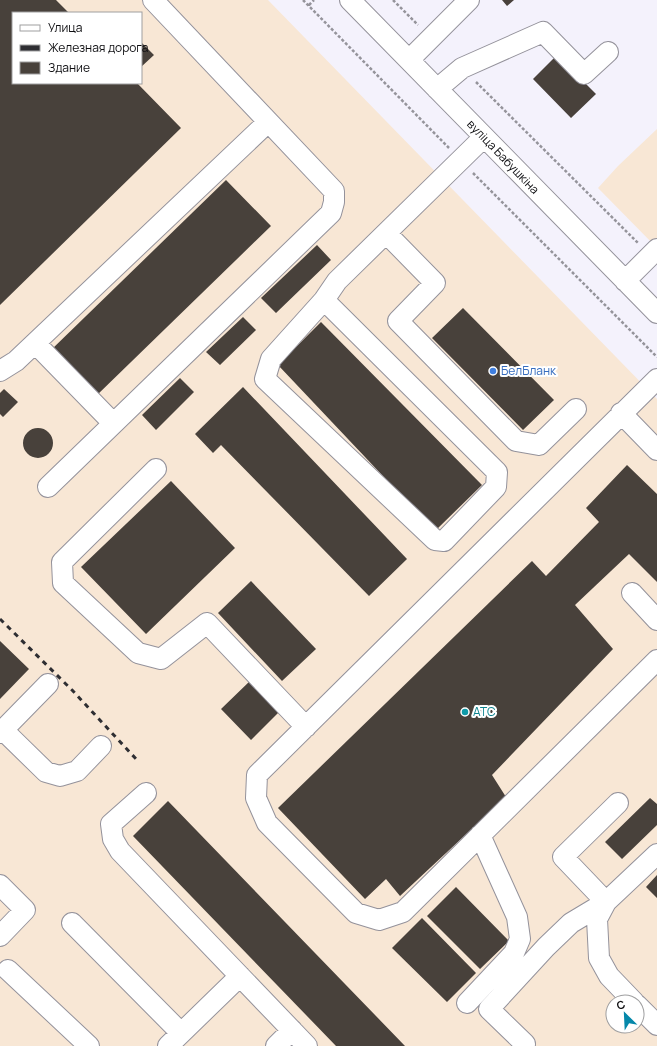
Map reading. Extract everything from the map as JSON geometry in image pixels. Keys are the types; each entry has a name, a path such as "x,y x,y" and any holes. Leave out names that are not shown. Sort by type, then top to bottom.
{"street":[{"path":"48,486 331,213 334,202 334,191 153,0"},
{"name":"вуліца Бабушкіна","path":"350,0 657,313"},
{"path":"409,60 469,0"},
{"path":"437,89 462,68 543,32 584,74 608,52"},
{"path":"0,371 16,361 268,122"},
{"path":"324,300 497,472 496,487 444,540 435,540 265,379 271,359 324,300 337,281 484,137"},
{"path":"386,233 435,283 398,321 516,441 539,445 576,409"},
{"path":"625,281 654,252"},
{"path":"35,343 113,424"},
{"path":"657,379 257,775 256,798 267,823 356,914 379,920 403,912 657,660"},
{"path":"621,413 657,450"},
{"path":"156,469 62,562 62,583 138,653 161,659 207,622 306,727"},
{"path":"632,593 657,620"},
{"path":"48,684 1,731 46,772 60,776 77,771 101,746"},
{"path":"146,793 111,824 113,839 120,851 307,1046"},
{"path":"606,902 563,857 618,803"},
{"path":"467,1003 514,953 520,939 517,917 480,835"},
{"path":"525,1044 488,1009 546,947 572,923 606,902 657,854"},
{"path":"0,885 25,910 0,936"},
{"path":"606,902 597,919 599,958 609,976 626,994"},
{"path":"72,922 174,1040 240,976"},
{"path":"8,970 89,1046"},
{"path":"645,1013 657,1025"},
{"path":"276,1046 292,1030"}],"path":[{"path":"303,0 657,357"},
{"path":"309,6 314,0"},
{"path":"393,0 432,38"},
{"path":"462,68 654,252"}],"shaded area":[{"path":"0,0 268,0 657,399 657,1046 0,1046"},
{"path":"657,129 657,248 598,188 618,166"}],"building":[{"path":"0,0 56,0 68,12 12,12 12,84 138,84 181,128 0,305"},
{"path":"502,0 514,0 507,6"},
{"path":"142,43 154,55 142,66"},
{"path":"557,55 596,94 571,118 533,79"},
{"path":"226,180 271,226 95,397 50,351"},
{"path":"317,245 331,260 276,313 261,298"},
{"path":"463,308 554,400 523,430 432,338"},
{"path":"243,317 256,330 220,365 206,352"},
{"path":"321,322 482,485 435,531 278,365"},
{"path":"180,378 194,392 156,430 142,415"},
{"path":"243,387 407,559 369,596 221,445 213,453 195,434"},
{"path":"4,389 18,402 3,417 0,414 0,393"},
{"path":"38,428 48,433 53,443 48,453 38,458 28,453 23,443 28,433"},
{"name":"АТС","path":"627,465 657,494 657,582 629,554 575,605 613,649 492,775 506,797 400,896 386,879 365,899 278,808 532,561 546,576 599,522 586,508"},
{"path":"171,481 235,548 146,634 81,567"},
{"path":"251,581 316,649 282,681 218,613"},
{"path":"0,641 29,669 0,699"},
{"path":"251,680 280,711 251,740 221,709"},
{"path":"650,798 657,804 657,825 622,859 605,842"},
{"path":"168,801 405,1046 336,1046 133,836"},
{"path":"657,875 657,898 646,887"},
{"path":"456,887 509,941 480,969 427,916"},
{"path":"422,918 476,973 447,1002 392,948"}],"railway":[{"path":"0,619 72,690 137,760"}],"place":[{"name":"БелБланк","path":"493,371"},
{"name":"АТС","path":"465,712"}]}
